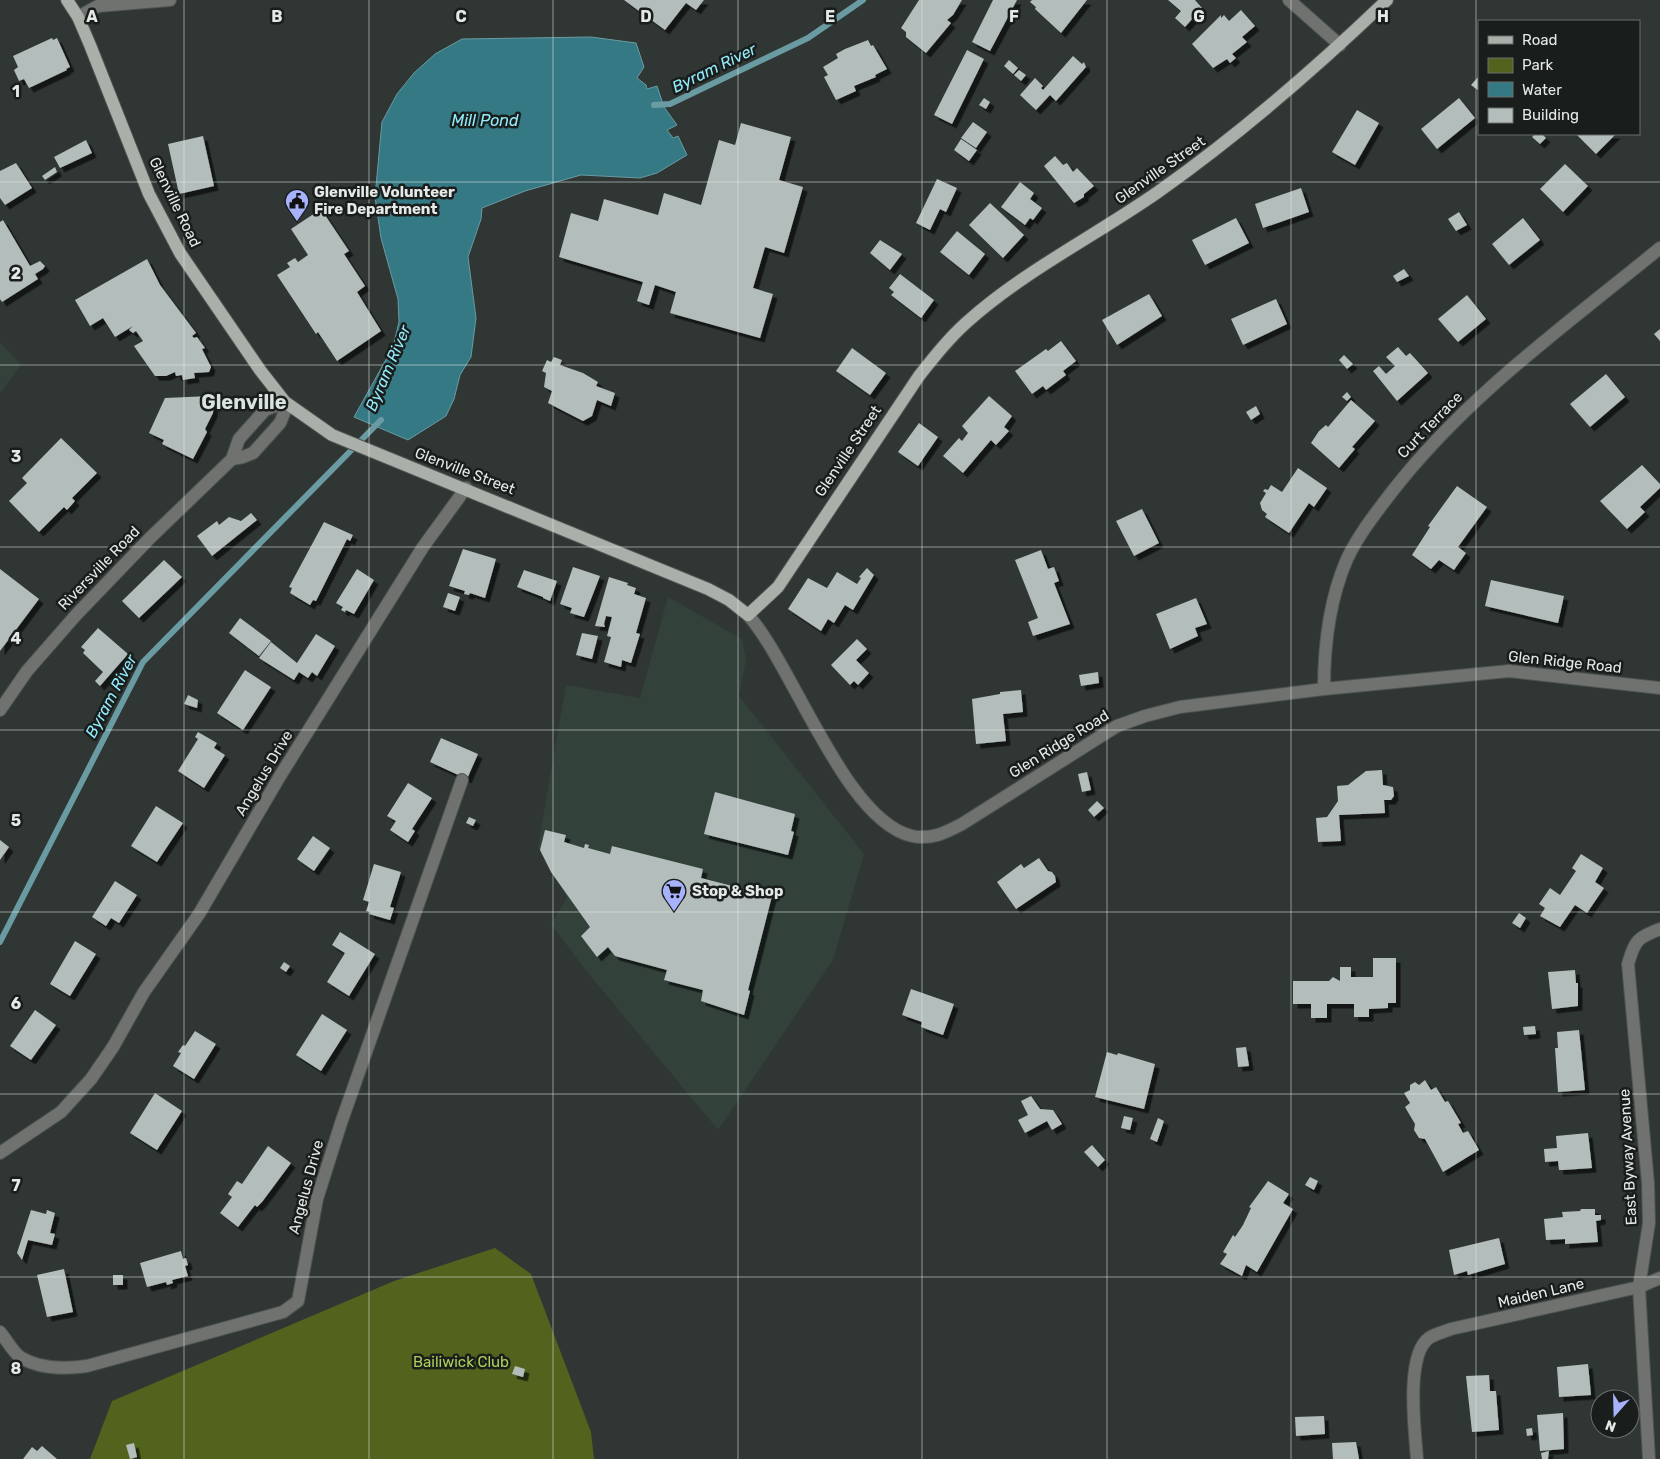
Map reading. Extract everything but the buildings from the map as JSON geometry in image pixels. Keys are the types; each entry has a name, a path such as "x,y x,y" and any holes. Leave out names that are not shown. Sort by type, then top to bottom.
{"main road":[{"name":"Glenville Road","path":"66,0 78,17 149,194 180,253 260,370 285,402"},
{"name":"Glenville Street","path":"285,402 332,435 388,459 466,488 708,589 729,600 748,615 778,586 904,397 941,348 966,322 1000,296 1123,216 1235,136 1340,45 1387,0"}],"street":[{"path":"78,17 98,6 170,0"},
{"path":"1289,0 1340,45"},
{"name":"Curt Terrace","path":"1324,689 1324,668 1337,585 1348,558 1364,528 1409,470 1444,430 1476,399 1660,248"},
{"name":"Riversville Road","path":"0,710 28,671 76,615 150,538 232,459 253,453 280,423 285,411 285,402 265,410 238,439 232,459"},
{"name":"Angelus Drive","path":"0,1153 61,1112 91,1079 113,1047 144,992 199,914 280,776 423,547 466,488"},
{"name":"Glen Ridge Road","path":"748,615 770,644 835,760 869,806 892,828 910,836 921,837 940,836 962,824 1117,726 1145,716 1217,701 1509,671 1660,688"},
{"name":"Angelus Drive","path":"0,1332 20,1357 43,1365 64,1369 87,1366 283,1312 298,1301 317,1198 462,780"},
{"name":"East Byway Avenue","path":"1649,1459 1639,1287 1649,1223 1648,1183 1628,964 1634,943 1643,935 1660,929"},
{"name":"Maiden Lane","path":"1417,1459 1414,1400 1416,1362 1422,1346 1429,1338 1451,1329 1639,1287 1660,1278"}],"shaded area":[{"path":"0,342 21,365 0,393"},
{"path":"668,597 742,639 746,660 739,696 864,854 833,960 718,1130 584,968 551,924 567,898 538,847 566,685 640,698"}],"green space":[{"name":"Bailiwick Club","path":"495,1248 531,1274 591,1432 594,1459 90,1459 112,1401 394,1281"}],"water":[{"name":"Mill Pond","path":"591,37 636,43 644,67 637,78 646,85 647,89 657,86 664,107 677,125 667,130 673,138 678,136 687,155 657,173 640,178 581,175 525,191 482,208 481,219 468,257 476,318 471,357 460,375 454,399 446,416 408,440 354,417 393,347 399,322 398,299 381,238 375,197 382,122 397,94 414,73 435,54 462,39"}],"waterway":[{"name":"Byram River","path":"654,105 670,104 808,38 863,0"},
{"name":"Byram River","path":"0,942 143,662 381,420"}],"place":[{"name":"Glenville Volunteer Fire Department","path":"297,222"},
{"name":"Stop & Shop","path":"674,912"}],"district":[{"name":"Glenville","path":"244,402"}]}
